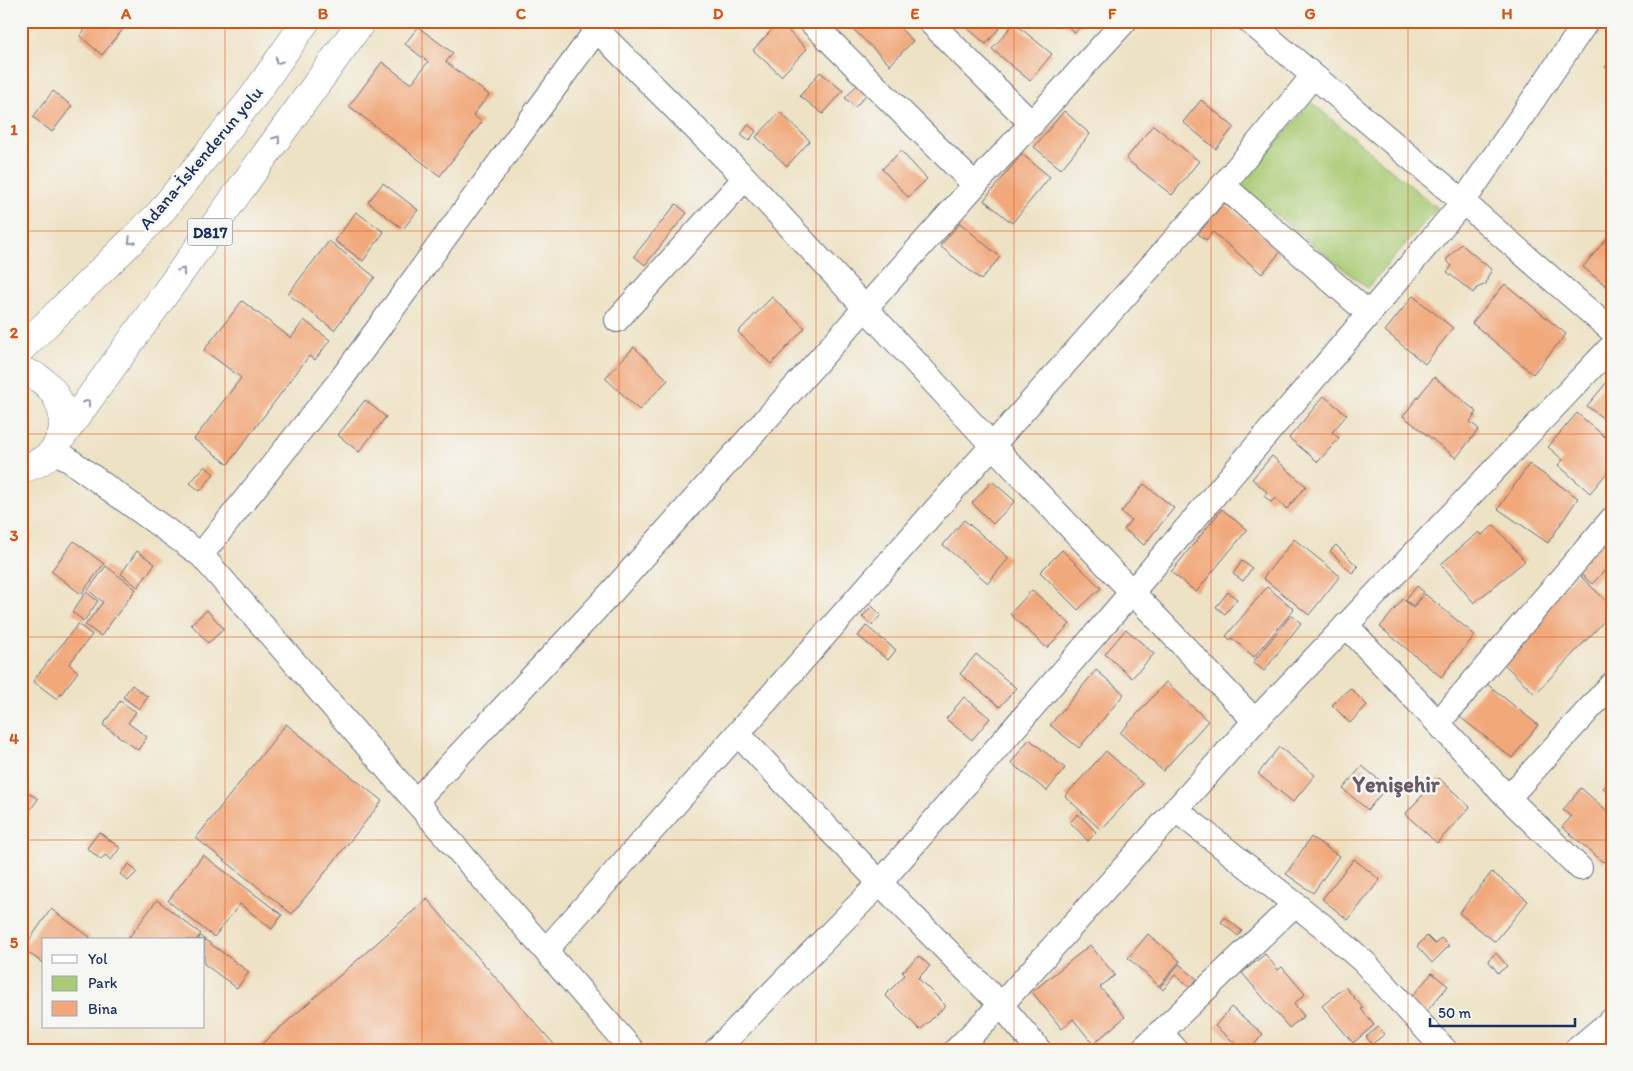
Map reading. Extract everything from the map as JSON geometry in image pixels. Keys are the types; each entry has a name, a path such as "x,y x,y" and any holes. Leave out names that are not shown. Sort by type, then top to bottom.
{"highway":[{"name":"Adana-İskenderun yolu","path":"21,349 159,214 253,96 306,21"},
{"name":"D817","path":"21,487 54,449 362,21"},
{"path":"21,372 29,373 44,381 55,394 62,409 63,426 54,449 36,464 21,469"}],"street":[{"path":"810,21 975,185"},
{"path":"929,21 1032,124"},
{"path":"416,801 610,594 975,185 1125,21"},
{"path":"1249,21 1612,331"},
{"path":"716,1050 880,883 1369,314 1463,202 1587,21"},
{"path":"200,555 339,382 600,25 866,307 993,446 1255,721"},
{"path":"546,950 1223,185 1313,76"},
{"path":"616,320 745,178"},
{"path":"1223,185 1369,314"},
{"path":"956,1050 1001,1005 1255,721 1612,346"},
{"path":"54,449 200,555 632,1050"},
{"path":"1438,723 1612,519"},
{"path":"1346,625 1508,798 1580,868"},
{"path":"1508,798 1612,684"},
{"path":"738,734 880,883 1001,1005 1039,1050"},
{"path":"1175,809 1364,962 1445,1050"},
{"path":"1142,1050 1294,904"},
{"path":"1576,1050 1612,1020"},
{"path":"1160,1032 1176,1050"}],"green space":[{"path":"1311,102 1437,208 1367,288 1240,186"}],"building":[{"path":"92,21 116,21 124,28 102,55 80,36"},
{"path":"852,21 893,21 913,41 890,65 849,25"},
{"path":"973,21 1005,21 986,44 967,28"},
{"path":"1061,21 1084,21 1075,33"},
{"path":"779,22 807,49 781,76 753,50"},
{"path":"1014,23 1052,54 1030,81 992,49"},
{"path":"418,27 453,53 446,62 489,95 473,115 482,122 440,176 349,106 382,62 411,84 428,62 405,44"},
{"path":"1612,59 1612,72 1605,67"},
{"path":"820,72 843,91 823,114 800,96"},
{"path":"857,85 867,94 855,107 845,98"},
{"path":"53,91 72,106 52,132 33,117"},
{"path":"1201,100 1234,127 1216,149 1183,122"},
{"path":"1064,111 1090,134 1061,169 1034,147"},
{"path":"780,112 810,141 787,166 756,137"},
{"path":"748,125 756,131 749,141 741,135"},
{"path":"1153,125 1199,161 1172,195 1126,159"},
{"path":"901,151 927,179 908,197 882,169"},
{"path":"1022,154 1050,177 1012,223 984,200"},
{"path":"383,183 418,210 403,229 368,202"},
{"path":"1224,203 1281,251 1262,274 1213,232 1206,240 1198,234"},
{"path":"676,204 687,213 645,265 634,256"},
{"path":"356,212 384,232 363,261 335,241"},
{"path":"960,223 1000,257 981,280 940,246"},
{"path":"1612,232 1612,291 1583,267"},
{"path":"329,241 375,277 334,330 288,294"},
{"path":"1461,244 1492,270 1486,284 1477,288 1473,293 1447,272 1452,266 1446,260"},
{"path":"1505,284 1566,334 1533,374 1472,323"},
{"path":"1413,296 1453,328 1425,364 1385,331"},
{"path":"772,297 805,328 771,364 738,332"},
{"path":"242,301 291,338 304,320 330,340 315,360 309,356 228,464 194,439 241,378 204,350"},
{"path":"634,347 668,380 639,410 605,378"},
{"path":"1612,376 1612,425 1587,406"},
{"path":"1434,377 1477,412 1470,422 1479,429 1456,458 1403,416"},
{"path":"1324,396 1347,415 1332,432 1339,438 1318,462 1289,438"},
{"path":"365,400 386,417 359,452 338,435"},
{"path":"1577,413 1612,443 1612,467 1590,493 1558,465 1563,460 1548,447"},
{"path":"1272,456 1306,486 1287,509 1275,498 1271,502 1264,496 1267,492 1252,479"},
{"path":"1529,464 1578,498 1548,543 1498,509"},
{"path":"205,466 214,474 200,491 190,483"},
{"path":"992,481 1015,501 993,524 972,503"},
{"path":"1144,484 1174,508 1144,545 1124,529 1131,520 1121,512"},
{"path":"1222,509 1247,530 1196,592 1171,572"},
{"path":"964,520 1009,558 988,583 943,545"},
{"path":"1494,525 1525,561 1474,603 1441,564 1479,532 1482,535"},
{"path":"1612,530 1612,576 1605,570 1592,584 1576,570"},
{"path":"1294,539 1340,576 1309,615 1263,578"},
{"path":"74,541 104,564 81,594 51,571"},
{"path":"1336,545 1358,567 1352,573 1330,551"},
{"path":"1062,550 1101,588 1078,610 1040,572"},
{"path":"137,551 155,564 138,587 121,574"},
{"path":"1242,561 1252,568 1243,581 1233,574"},
{"path":"106,566 136,589 101,636 85,625 103,602 88,590"},
{"path":"1577,573 1612,606 1612,613 1535,694 1504,664 1515,652 1508,646"},
{"path":"1417,586 1424,592 1413,606 1405,600"},
{"path":"1267,587 1294,609 1254,657 1232,638 1230,640 1226,636"},
{"path":"1032,590 1070,624 1047,648 1010,614"},
{"path":"86,592 98,601 84,621 72,612"},
{"path":"1228,592 1237,599 1225,614 1216,607"},
{"path":"1425,594 1475,635 1441,677 1380,627 1403,599 1413,608"},
{"path":"872,606 881,615 872,625 862,617"},
{"path":"207,610 224,629 208,643 191,624"},
{"path":"1291,615 1301,623 1264,671 1253,662"},
{"path":"78,624 92,635 69,664 78,672 57,699 33,681"},
{"path":"866,626 896,650 888,660 858,636"},
{"path":"1126,629 1154,654 1132,678 1105,654"},
{"path":"976,654 1016,688 1000,707 960,674"},
{"path":"1096,670 1124,694 1079,748 1050,725"},
{"path":"1166,682 1208,721 1163,771 1120,733"},
{"path":"1487,684 1538,725 1512,758 1460,717"},
{"path":"132,685 148,697 139,709 123,697"},
{"path":"1350,688 1367,705 1350,723 1332,705"},
{"path":"964,697 990,718 972,740 946,719"},
{"path":"120,701 136,712 128,723 147,737 138,750 103,725"},
{"path":"286,724 382,801 292,914 196,838"},
{"path":"1029,739 1065,768 1047,791 1011,763"},
{"path":"1279,747 1315,775 1293,802 1258,774"},
{"path":"1106,751 1143,784 1101,830 1065,796"},
{"path":"1362,766 1387,786 1368,810 1343,789"},
{"path":"1439,778 1470,807 1437,843 1405,814"},
{"path":"1612,780 1612,797 1603,788"},
{"path":"21,788 38,799 21,823"},
{"path":"1581,788 1612,815 1612,853 1603,862 1562,827 1571,817 1563,810"},
{"path":"1078,814 1096,832 1088,841 1070,822"},
{"path":"99,832 120,848 111,860 105,855 101,860 87,848"},
{"path":"1311,837 1339,856 1313,893 1286,874"},
{"path":"203,855 282,915 272,929 240,904 214,937 168,901"},
{"path":"1354,859 1380,880 1348,920 1322,899"},
{"path":"129,864 137,872 128,881 120,874"},
{"path":"1492,872 1528,901 1495,942 1459,913"},
{"path":"427,899 559,1050 258,1050 257,1048"},
{"path":"157,900 201,934 198,938 128,938"},
{"path":"51,909 90,937 42,938 42,963 23,949"},
{"path":"1225,917 1242,931 1238,936 1221,922"},
{"path":"1148,934 1180,961 1159,986 1128,958"},
{"path":"1427,936 1435,944 1441,938 1449,946 1432,963 1417,946"},
{"path":"205,940 249,972 237,988 205,965"},
{"path":"1090,945 1115,975 1100,987 1125,1017 1093,1044 1073,1019 1062,1029 1032,992"},
{"path":"1496,953 1507,966 1498,973 1488,960"},
{"path":"1265,954 1278,970 1282,967 1305,994 1294,1004 1304,1016 1289,1028 1242,973"},
{"path":"919,956 930,966 918,978 946,1006 920,1030 885,995 905,975 902,972"},
{"path":"1179,964 1197,979 1190,987 1175,975 1163,990 1160,987"},
{"path":"1432,973 1448,986 1421,1018 1405,1004"},
{"path":"1345,987 1363,1008 1361,1009 1374,1025 1353,1043 1322,1006"},
{"path":"1231,1007 1263,1034 1250,1050 1243,1050 1215,1026"},
{"path":"1378,1027 1385,1034 1372,1044 1366,1037"}],"district":[{"name":"Yenişehir","path":"1396,784"}]}
